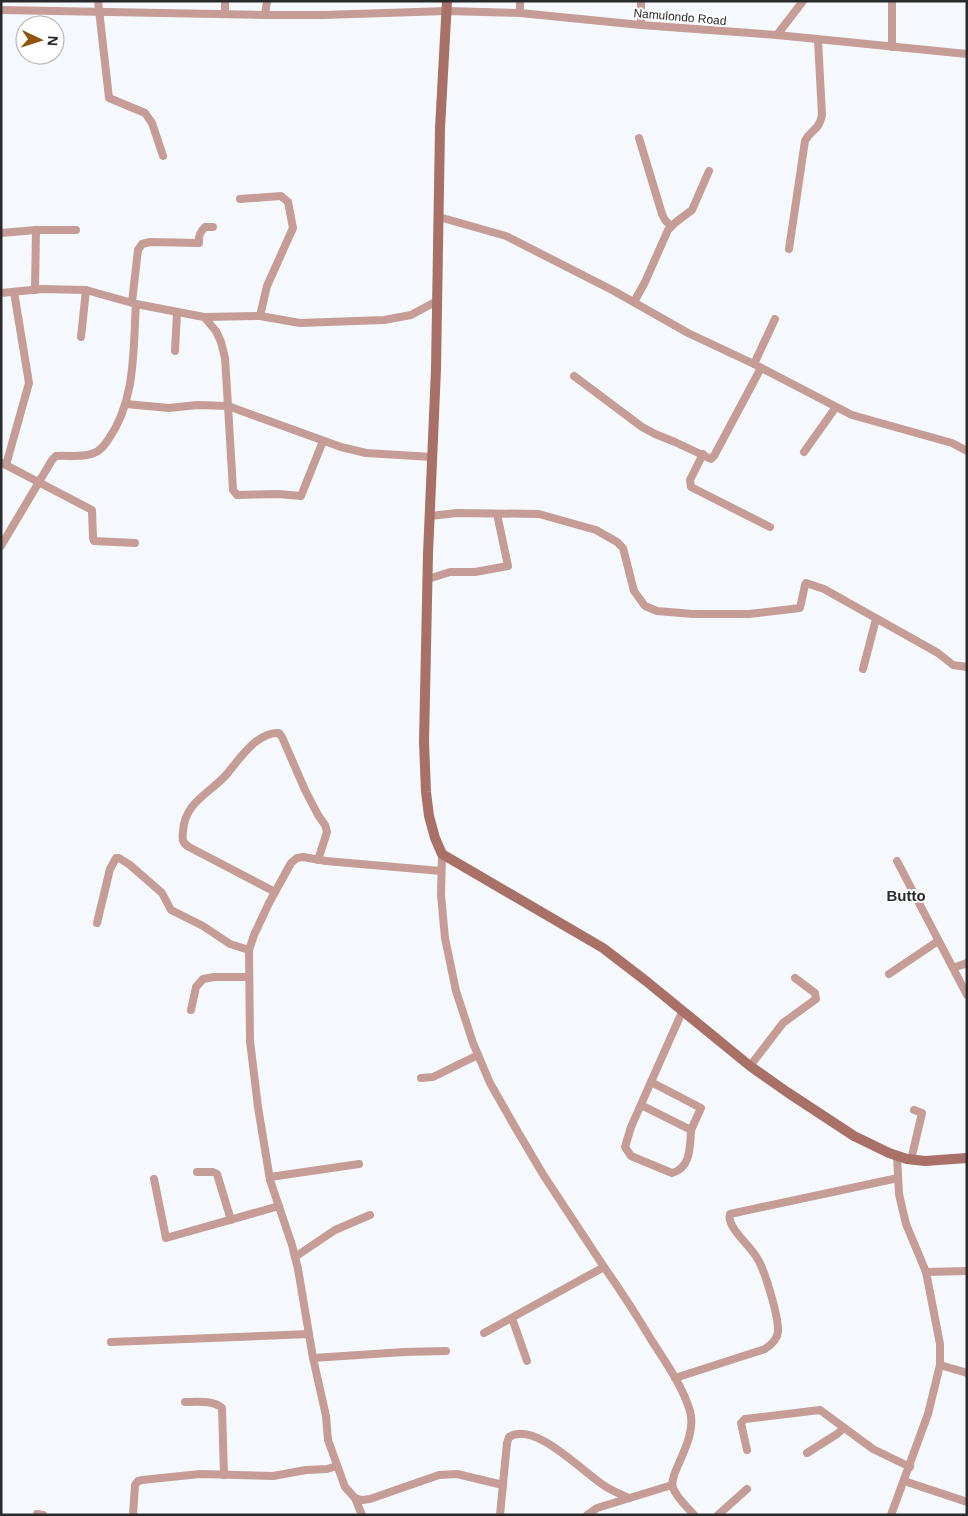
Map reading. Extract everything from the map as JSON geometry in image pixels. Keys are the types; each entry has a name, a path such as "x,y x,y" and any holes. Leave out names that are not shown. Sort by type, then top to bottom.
{"street":[{"path":"98,1 109,98 145,113 152,122 163,156"},
{"path":"225,1 225,14"},
{"path":"265,15 267,1"},
{"path":"520,1 520,13"},
{"path":"641,1 641,25"},
{"path":"777,35 803,1"},
{"path":"892,1 892,47"},
{"path":"447,6 440,128 436,369 424,742 426,792 434,838 442,854 441,871 445,938 456,991 478,1055 490,1083 534,1160 675,1378 687,1401 692,1424 687,1447 673,1478 672,1485 694,1515"},
{"name":"Namulondo Road","path":"1,10 323,15 447,6 967,54"},
{"path":"788,249 805,141 818,127 822,115 818,40"},
{"path":"639,138 662,214 671,226"},
{"path":"634,302 671,226 692,210 709,171"},
{"path":"240,199 281,196 288,202 290,210 293,228 267,286 260,316"},
{"path":"439,217 506,236 634,302 688,333 758,366 836,407 861,418 952,443 967,452"},
{"path":"1,546 40,482 48,464 56,456 84,455 101,449 111,435 126,404 132,368 138,250 142,244 150,242 199,243 198,238 201,230 205,227 213,227"},
{"path":"1,233 36,230 76,230"},
{"path":"35,290 36,230"},
{"path":"1,293 35,290 86,290 177,313 204,317 260,316 300,323 384,320 411,315 437,301"},
{"path":"81,337 86,290"},
{"path":"14,292 29,383 4,464 92,510 94,541 135,543"},
{"path":"175,351 177,313"},
{"path":"204,317 216,331 225,358 233,490 237,495 278,494 301,496 323,441"},
{"path":"574,376 642,427 711,459 758,366 775,319"},
{"path":"126,404 169,408 197,405 228,406 323,441 366,453 432,457"},
{"path":"804,452 836,407"},
{"path":"703,454 690,480 692,487 770,527"},
{"path":"430,516 457,513 531,514 554,517 596,530 617,542 623,548 634,591 646,606 658,611 693,614 749,614 800,608 806,583 824,589 876,620 938,653 949,663 962,668 967,667"},
{"path":"428,579 450,572 475,572 508,566 497,514"},
{"path":"863,669 876,620"},
{"path":"275,892 189,848 182,840 187,813 226,775 249,747 274,733 279,733 282,737 305,790 325,825 327,832 318,860"},
{"path":"442,854 603,948 750,1066 854,1136 897,1156 911,1160 931,1161 967,1158"},
{"path":"362,1515 355,1498 345,1487 328,1440 326,1416 313,1358 295,1257 270,1177 258,1107 250,1041 249,950 254,935 275,892 291,862 297,858 303,857 441,871"},
{"path":"97,923 110,869 116,858 119,858 130,865 162,893 171,910 203,926 230,944 249,950"},
{"path":"897,861 967,995"},
{"path":"889,974 938,941"},
{"path":"952,968 967,963"},
{"path":"191,1010 196,987 203,979 214,977 249,977"},
{"path":"750,1066 783,1023 816,999 815,993 795,978"},
{"path":"651,1082 702,1108 691,1130 690,1151 687,1159 678,1172 672,1173 631,1156 625,1147 631,1127 682,1012"},
{"path":"421,1078 433,1077 478,1055"},
{"path":"641,1105 691,1130"},
{"path":"911,1160 922,1113 914,1110"},
{"path":"891,1515 928,1414 940,1365 938,1331 926,1272 906,1224 899,1194 897,1156"},
{"path":"270,1177 359,1164"},
{"path":"198,1172 213,1172 217,1174 231,1220"},
{"path":"675,1378 771,1346 778,1333 773,1305 763,1269 756,1256 730,1223 730,1214 898,1178"},
{"path":"154,1179 166,1238 278,1206"},
{"path":"295,1257 335,1230 370,1215"},
{"path":"484,1333 604,1267"},
{"path":"926,1272 967,1271"},
{"path":"512,1318 527,1361"},
{"path":"110,1342 309,1334"},
{"path":"313,1358 446,1351"},
{"path":"940,1365 967,1373"},
{"path":"185,1402 207,1402 218,1404 222,1408 224,1475"},
{"path":"747,1450 741,1423 745,1419 820,1410 873,1449 910,1467"},
{"path":"807,1453 844,1428"},
{"path":"500,1515 509,1437 512,1435 524,1435 548,1442 608,1488 630,1498"},
{"path":"133,1515 133,1491 138,1481 189,1475 273,1476 294,1471 327,1470 337,1466"},
{"path":"355,1498 362,1500 370,1499 439,1475 457,1474 503,1485"},
{"path":"904,1481 967,1502"},
{"path":"587,1515 597,1508 672,1485"},
{"path":"718,1515 747,1489"}],"district":[{"name":"Butto","path":"906,895"}]}
